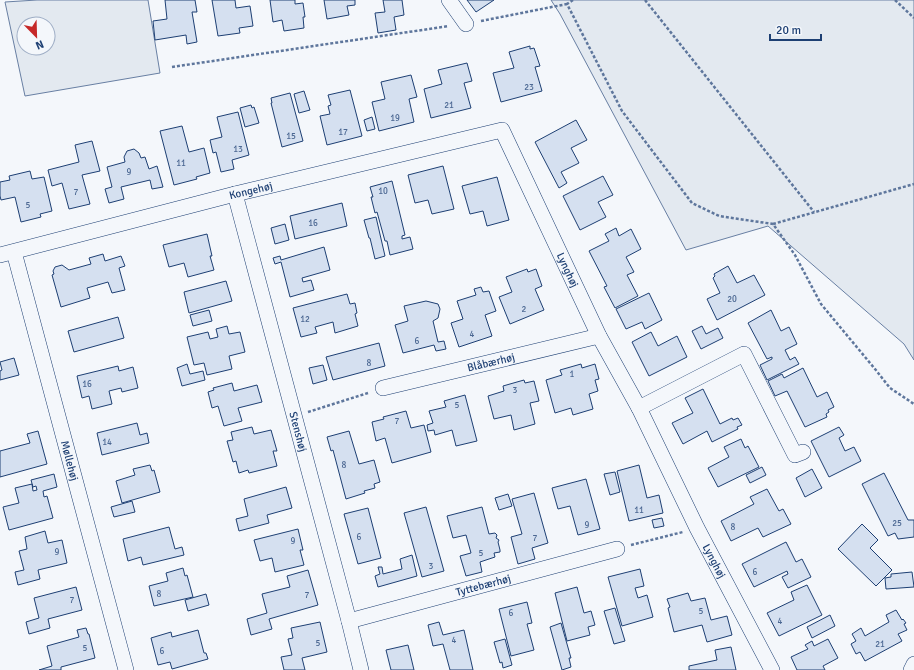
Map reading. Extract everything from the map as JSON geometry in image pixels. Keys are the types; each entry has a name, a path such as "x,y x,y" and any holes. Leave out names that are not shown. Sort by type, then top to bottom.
{"street":[{"path":"449,0 466,24"},
{"name":"Kongehøj","path":"7,254 235,194 502,130"},
{"name":"Lynghøj","path":"502,130 599,336 639,408 697,528 772,670"},
{"name":"Stenshøj","path":"235,194 361,670"},
{"name":"Møllehøj","path":"7,254 126,670"},
{"name":"Blåbærhøj","path":"383,388 599,336"},
{"path":"639,408 744,354 796,456 803,452"},
{"name":"Tyttebærhøj","path":"349,621 617,549"},
{"path":"911,670 914,664"}],"path":[{"path":"172,67 466,24 567,4 573,0"},
{"path":"645,0 814,212"},
{"path":"895,0 914,18"},
{"path":"567,4 622,111 692,203 719,216 774,224 914,184"},
{"path":"774,224 795,255 821,304 890,388 914,404"},
{"path":"294,416 383,388"},
{"path":"617,549 697,528"}],"shaded area":[{"path":"37,0 148,0 160,73 25,96 16,56 56,56 56,16 16,16 16,54 5,2"},
{"path":"551,0 914,0 914,360 904,344 768,226 686,250 560,14"}],"building":[{"path":"165,0 195,0 197,12 192,12 197,42 187,44 186,35 155,40 153,21 167,19"},
{"path":"212,0 235,0 236,8 250,6 253,26 239,28 240,33 218,36"},
{"path":"270,0 295,0 295,4 303,3 305,17 303,17 304,28 284,31 282,20 273,22"},
{"path":"324,0 355,0 355,5 347,6 349,15 327,19"},
{"path":"383,0 402,0 404,15 394,17 396,30 378,33 375,13 385,12"},
{"path":"467,0 494,0 476,12"},
{"path":"530,46 530,49 534,48 540,66 535,67 542,91 501,102 493,73 514,68 509,52"},
{"path":"467,63 472,81 464,83 471,108 431,118 424,89 442,84 438,70"},
{"path":"411,75 417,97 409,99 414,122 379,131 372,102 385,99 381,82"},
{"path":"350,90 362,136 327,145 320,116 330,114 328,106 331,105 328,95"},
{"path":"304,91 310,110 299,113 294,94"},
{"path":"290,93 303,141 282,147 271,98"},
{"path":"251,105 252,108 254,107 259,123 245,127 240,108"},
{"path":"238,112 249,155 232,160 234,169 221,172 216,152 213,153 210,140 222,137 217,117"},
{"path":"372,117 375,129 367,131 364,120"},
{"path":"576,120 587,140 571,148 579,163 561,172 567,183 559,188 535,142"},
{"path":"182,126 189,152 204,148 210,173 196,177 197,179 174,185 160,131"},
{"path":"92,141 100,171 82,175 90,204 69,209 62,183 52,186 48,170 79,162 75,145"},
{"path":"134,149 139,153 141,158 145,157 149,169 157,166 163,187 152,189 150,180 121,187 124,199 109,203 105,189 112,187 107,167 125,162 124,157 127,151"},
{"path":"443,166 454,209 432,214 428,200 415,203 408,175"},
{"path":"30,171 32,179 44,177 52,211 40,214 41,217 21,222 15,197 1,200 0,182 10,180 9,176"},
{"path":"603,176 613,195 598,202 606,217 580,230 563,196"},
{"path":"497,177 509,220 487,226 483,211 470,214 462,186"},
{"path":"392,181 405,235 402,236 402,239 410,237 413,249 390,255 377,212 375,213 370,187"},
{"path":"342,203 347,226 295,239 290,216"},
{"path":"376,217 385,256 375,259 364,220"},
{"path":"285,224 289,240 275,244 271,228"},
{"path":"616,228 619,236 631,229 641,249 626,257 634,272 627,275 638,296 615,308 604,287 607,286 589,251 609,241 605,234"},
{"path":"207,234 212,256 210,256 214,270 188,277 184,263 169,267 163,245"},
{"path":"324,247 330,270 302,278 303,282 311,280 314,290 290,297 281,262 275,264 273,258 280,256 281,260"},
{"path":"103,254 105,261 121,256 125,266 119,268 125,290 112,293 108,282 87,288 90,298 61,307 52,275 54,274 53,271 55,267 62,265 69,270 91,264 89,258"},
{"path":"728,266 737,283 754,275 765,295 717,320 707,299 720,293 713,278 715,276 714,274"},
{"path":"527,269 528,272 536,269 542,286 535,289 544,310 510,324 499,297 512,292 506,277"},
{"path":"226,281 232,301 189,313 184,292"},
{"path":"481,287 483,292 489,291 496,311 485,315 492,336 459,347 451,323 463,319 457,301 476,295 474,289"},
{"path":"649,293 662,320 645,329 642,322 626,329 616,309"},
{"path":"347,294 350,304 355,303 357,313 355,314 358,326 335,333 333,322 315,327 317,333 301,337 293,308"},
{"path":"426,301 438,304 440,309 438,318 433,321 438,342 444,341 446,349 436,351 434,345 403,353 395,325 408,321 404,306"},
{"path":"209,310 212,321 193,326 190,315"},
{"path":"771,310 781,331 789,327 797,344 785,350 790,360 795,357 799,364 767,380 760,365 772,359 772,357 767,359 748,323"},
{"path":"118,317 124,338 74,352 68,331"},
{"path":"227,326 229,334 240,332 245,352 229,356 232,369 207,375 204,363 194,365 187,337 208,332 210,339 218,337 216,329"},
{"path":"702,326 706,334 718,328 723,338 701,349 692,331"},
{"path":"651,332 658,346 677,336 687,357 649,376 632,342"},
{"path":"379,343 385,366 333,380 326,357"},
{"path":"14,358 19,375 0,380 0,371 2,370 0,362"},
{"path":"187,364 190,374 203,371 205,380 182,386 177,368"},
{"path":"581,364 582,368 595,364 599,379 595,380 598,391 589,394 593,409 573,415 571,408 555,413 546,380 562,375 560,370"},
{"path":"323,365 327,380 313,384 309,368"},
{"path":"118,366 119,371 133,367 138,388 122,392 121,388 109,391 112,404 92,409 89,396 82,398 77,376"},
{"path":"803,368 817,397 827,392 834,407 828,410 829,412 826,414 827,417 805,427 787,391 775,396 768,381 782,374 784,378"},
{"path":"524,380 525,383 534,381 539,401 530,403 535,424 514,430 511,415 494,419 488,396 504,391 503,386"},
{"path":"232,383 234,391 257,385 262,402 238,408 242,421 224,426 218,406 212,408 208,392 214,390 213,388"},
{"path":"703,389 720,424 732,418 733,420 738,418 742,425 737,427 738,429 712,442 707,431 683,444 672,423 693,413 685,398"},
{"path":"465,395 477,441 456,446 452,430 435,435 434,430 428,431 427,425 433,423 429,411 446,407 444,401"},
{"path":"406,411 411,428 424,425 431,452 392,463 385,438 376,441 372,422 384,419 383,417"},
{"path":"137,423 140,435 147,433 149,443 102,455 97,433"},
{"path":"252,427 254,434 271,430 277,451 273,451 277,466 249,473 248,470 239,473 236,461 233,462 227,441 233,440 231,432"},
{"path":"839,427 844,435 839,438 845,451 854,447 861,461 829,477 811,441"},
{"path":"38,431 47,464 0,477 0,451 30,443 27,434"},
{"path":"349,431 359,464 374,460 380,482 374,484 375,488 364,491 365,493 346,499 333,450 331,451 327,437"},
{"path":"741,439 745,448 748,446 759,467 718,487 708,468 729,457 724,447"},
{"path":"150,465 152,471 154,470 160,492 122,503 116,481 135,475 133,469"},
{"path":"639,465 647,498 659,495 663,513 629,521 617,471"},
{"path":"762,467 766,475 750,483 746,475"},
{"path":"812,469 822,488 805,497 796,478"},
{"path":"615,472 620,492 610,495 604,474"},
{"path":"884,473 908,520 914,520 914,537 898,539 895,533 888,536 862,484"},
{"path":"54,474 57,487 43,491 44,497 47,496 53,518 9,530 3,507 19,503 15,488 32,484 33,491 37,490 36,486 33,487 31,480"},
{"path":"586,479 600,529 578,535 570,506 558,509 552,488"},
{"path":"286,487 292,508 267,515 269,523 239,531 236,519 248,516 244,499"},
{"path":"767,489 779,511 783,509 791,524 763,537 758,528 731,541 721,521 754,504 750,497"},
{"path":"534,493 548,543 532,548 535,559 518,564 511,537 522,534 512,499"},
{"path":"508,494 512,506 499,510 495,498"},
{"path":"132,501 135,512 114,517 111,507"},
{"path":"426,507 444,571 422,577 404,513"},
{"path":"482,507 489,534 495,533 497,535 496,538 499,540 500,552 494,553 495,557 480,562 482,572 466,576 460,556 471,553 466,535 453,538 447,516"},
{"path":"368,508 381,558 358,564 344,514"},
{"path":"662,518 664,526 654,528 652,520"},
{"path":"862,524 878,540 870,548 892,570 876,586 838,549"},
{"path":"169,527 175,549 182,547 184,555 143,565 141,557 128,561 123,539"},
{"path":"298,529 303,550 300,550 304,565 275,572 272,558 260,561 254,540"},
{"path":"45,531 48,543 62,540 67,563 38,570 40,579 18,585 15,572 24,570 19,551 27,549 25,537"},
{"path":"786,542 796,562 802,559 811,577 788,588 782,577 788,574 787,571 754,587 742,564"},
{"path":"412,555 417,576 378,587 375,576 380,574 378,567 382,567 383,574 402,569 400,559"},
{"path":"183,568 185,576 187,575 193,597 154,606 149,586 168,581 166,573"},
{"path":"640,569 644,586 635,588 638,598 647,595 653,617 622,626 608,577"},
{"path":"308,570 318,605 269,619 272,629 251,635 247,619 267,613 262,594 290,587 287,576"},
{"path":"912,572 914,587 886,589 885,578 891,577 891,574"},
{"path":"807,585 822,615 779,636 767,613 794,600 791,592"},
{"path":"76,587 82,610 48,619 50,628 29,634 26,622 39,618 34,598"},
{"path":"577,587 584,613 591,611 595,625 588,627 590,635 567,641 555,593"},
{"path":"688,593 691,601 705,598 711,620 727,616 732,635 707,642 702,625 674,632 668,608 670,607 667,599"},
{"path":"206,594 209,605 188,611 185,600"},
{"path":"527,602 532,623 527,624 534,650 511,656 499,609"},
{"path":"615,608 625,641 614,644 604,611"},
{"path":"896,610 902,620 903,619 906,623 904,624 907,630 898,634 902,641 865,661 860,652 856,654 851,644 856,641 852,634 861,628 865,636 889,622 886,615"},
{"path":"830,615 835,626 812,638 807,627"},
{"path":"320,622 327,652 302,658 305,670 284,670 281,657 292,655 288,639 293,638 291,628"},
{"path":"439,622 443,635 464,630 473,670 450,670 443,644 433,646 428,625"},
{"path":"561,623 571,658 569,658 571,667 562,670 550,627"},
{"path":"86,628 95,658 61,667 61,670 39,670 52,666 47,646 79,637 77,630"},
{"path":"198,630 204,653 206,653 208,659 172,669 170,662 158,665 151,638 171,632 172,637"},
{"path":"505,639 512,665 503,668 494,642"},
{"path":"828,639 838,658 823,666 825,670 797,670 791,657 808,649 805,645 812,641 814,646"},
{"path":"408,645 414,670 391,670 386,650"},
{"path":"731,647 736,670 689,670 689,666 717,660 715,650"}]}
